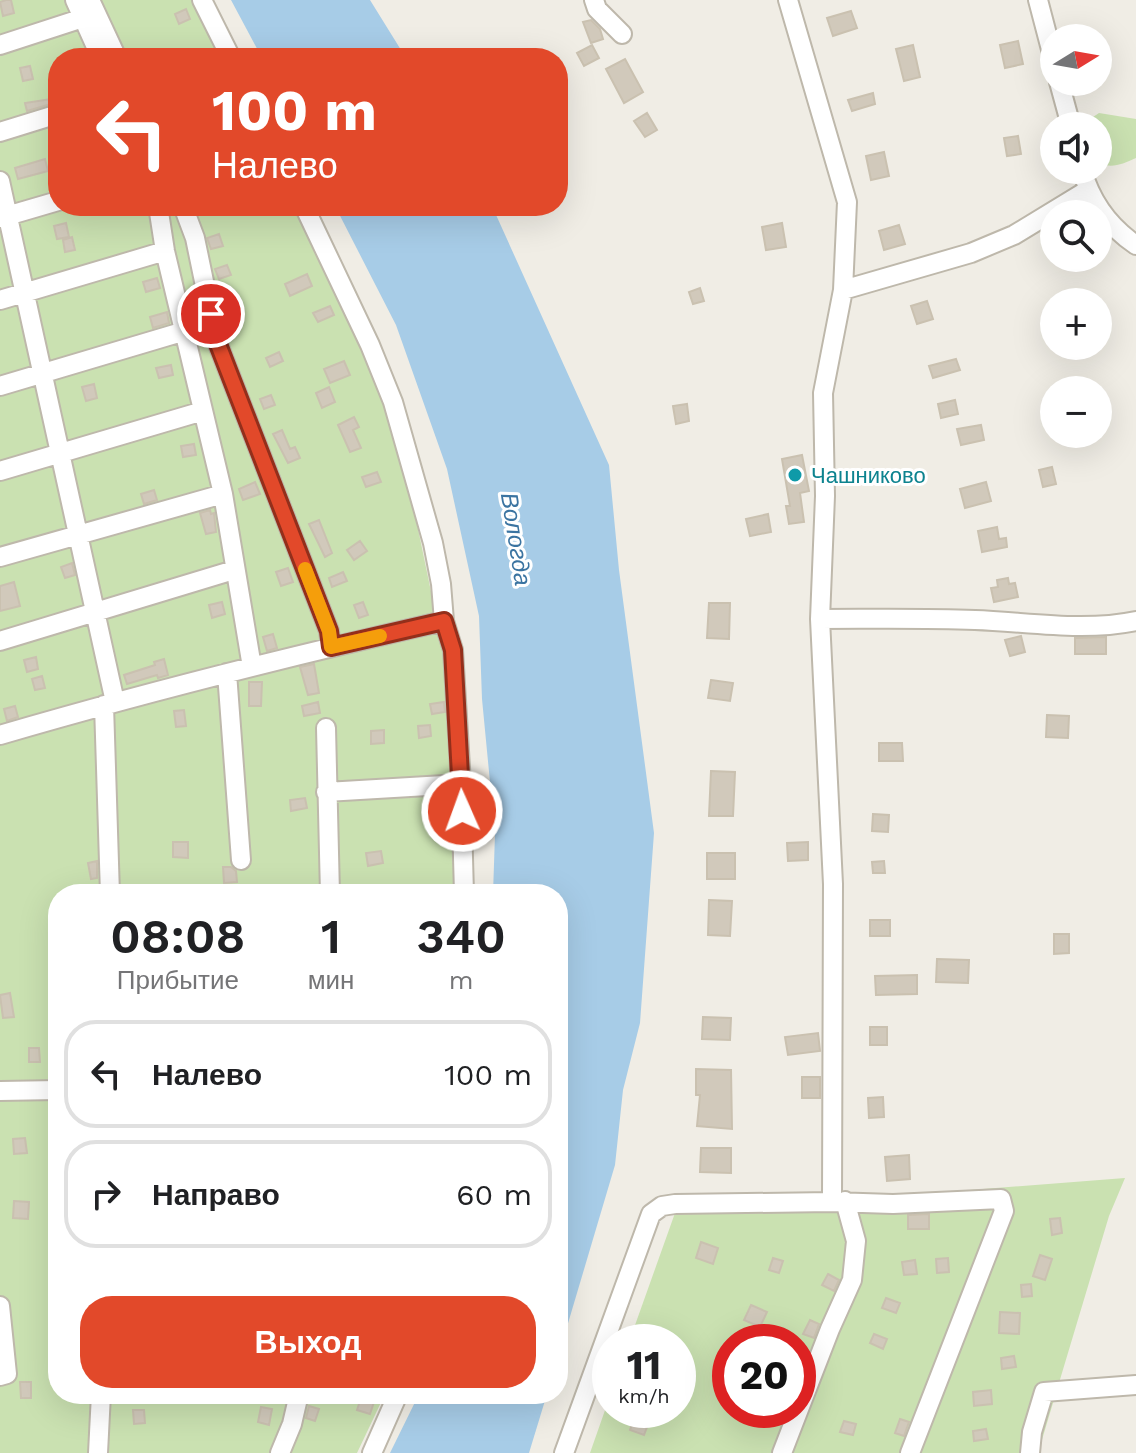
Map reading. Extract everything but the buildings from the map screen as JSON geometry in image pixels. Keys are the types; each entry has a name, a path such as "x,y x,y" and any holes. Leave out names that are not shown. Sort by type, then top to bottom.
{"street":[{"path":"75,0 96,48"},
{"path":"90,0 112,48"},
{"path":"202,0 226,48"},
{"path":"594,0 597,9 622,34"},
{"path":"782,1453 852,1280 856,1241 839,1202 833,884 820,619 825,496 823,393 843,290 847,202 788,0"},
{"path":"1038,0 1044,24"},
{"path":"0,45 83,18"},
{"path":"0,132 48,117"},
{"path":"0,181 4,217 96,613 109,704 110,884"},
{"path":"1086,184 1103,216 1136,245"},
{"path":"843,290 971,253 1014,235 1088,190"},
{"path":"4,217 48,204"},
{"path":"160,216 165,251 223,494 252,667"},
{"path":"187,216 195,238 216,339 329,631 331,647"},
{"path":"309,216 370,345 393,402 433,543 444,621 453,650 464,884"},
{"path":"0,300 165,251"},
{"path":"0,386 185,331"},
{"path":"0,471 203,411"},
{"path":"0,557 223,494"},
{"path":"0,641 234,570"},
{"path":"820,619 977,620 1043,626 1117,625 1136,621"},
{"path":"0,735 227,673 444,621"},
{"path":"227,673 241,860"},
{"path":"326,728 330,884"},
{"path":"326,792 461,784"},
{"path":"0,1091 48,1090"},
{"path":"564,1453 651,1214 662,1206 839,1202 893,1204 1001,1199 1004,1211 910,1453"},
{"path":"0,1306 7,1374 0,1376"},
{"path":"1030,1453 1032,1432 1044,1392 1136,1385"},
{"path":"98,1453 100,1404"},
{"path":"280,1453 297,1404"},
{"path":"372,1453 394,1404"}],"green space":[{"path":"0,0 194,0 218,48 48,48 48,216 300,216 365,348 405,466 452,693 456,884 48,884 48,1404 380,1404 357,1453 0,1453"},
{"path":"1112,115 1136,119 1136,158 1113,166"},
{"path":"1125,1178 1109,1216 1038,1453 590,1453 599,1428 696,1428 696,1324 635,1324 675,1213"}],"water":[{"path":"231,0 370,0 400,48 257,48"},
{"name":"Вологда","path":"340,216 497,216 609,465 619,570 654,833 640,1023 623,1090 615,1165 568,1323 568,884 493,884 495,834 482,699 479,616 447,469 396,325"},
{"path":"414,1404 544,1404 529,1453 390,1453"}],"slow traffic":[{"path":"305,569 329,631 331,647 380,636"}],"place":[{"name":"Чашниково","path":"795,475"}],"route":[{"path":"211,314 216,339 329,631 331,647 444,621 453,650 462,811"}]}
